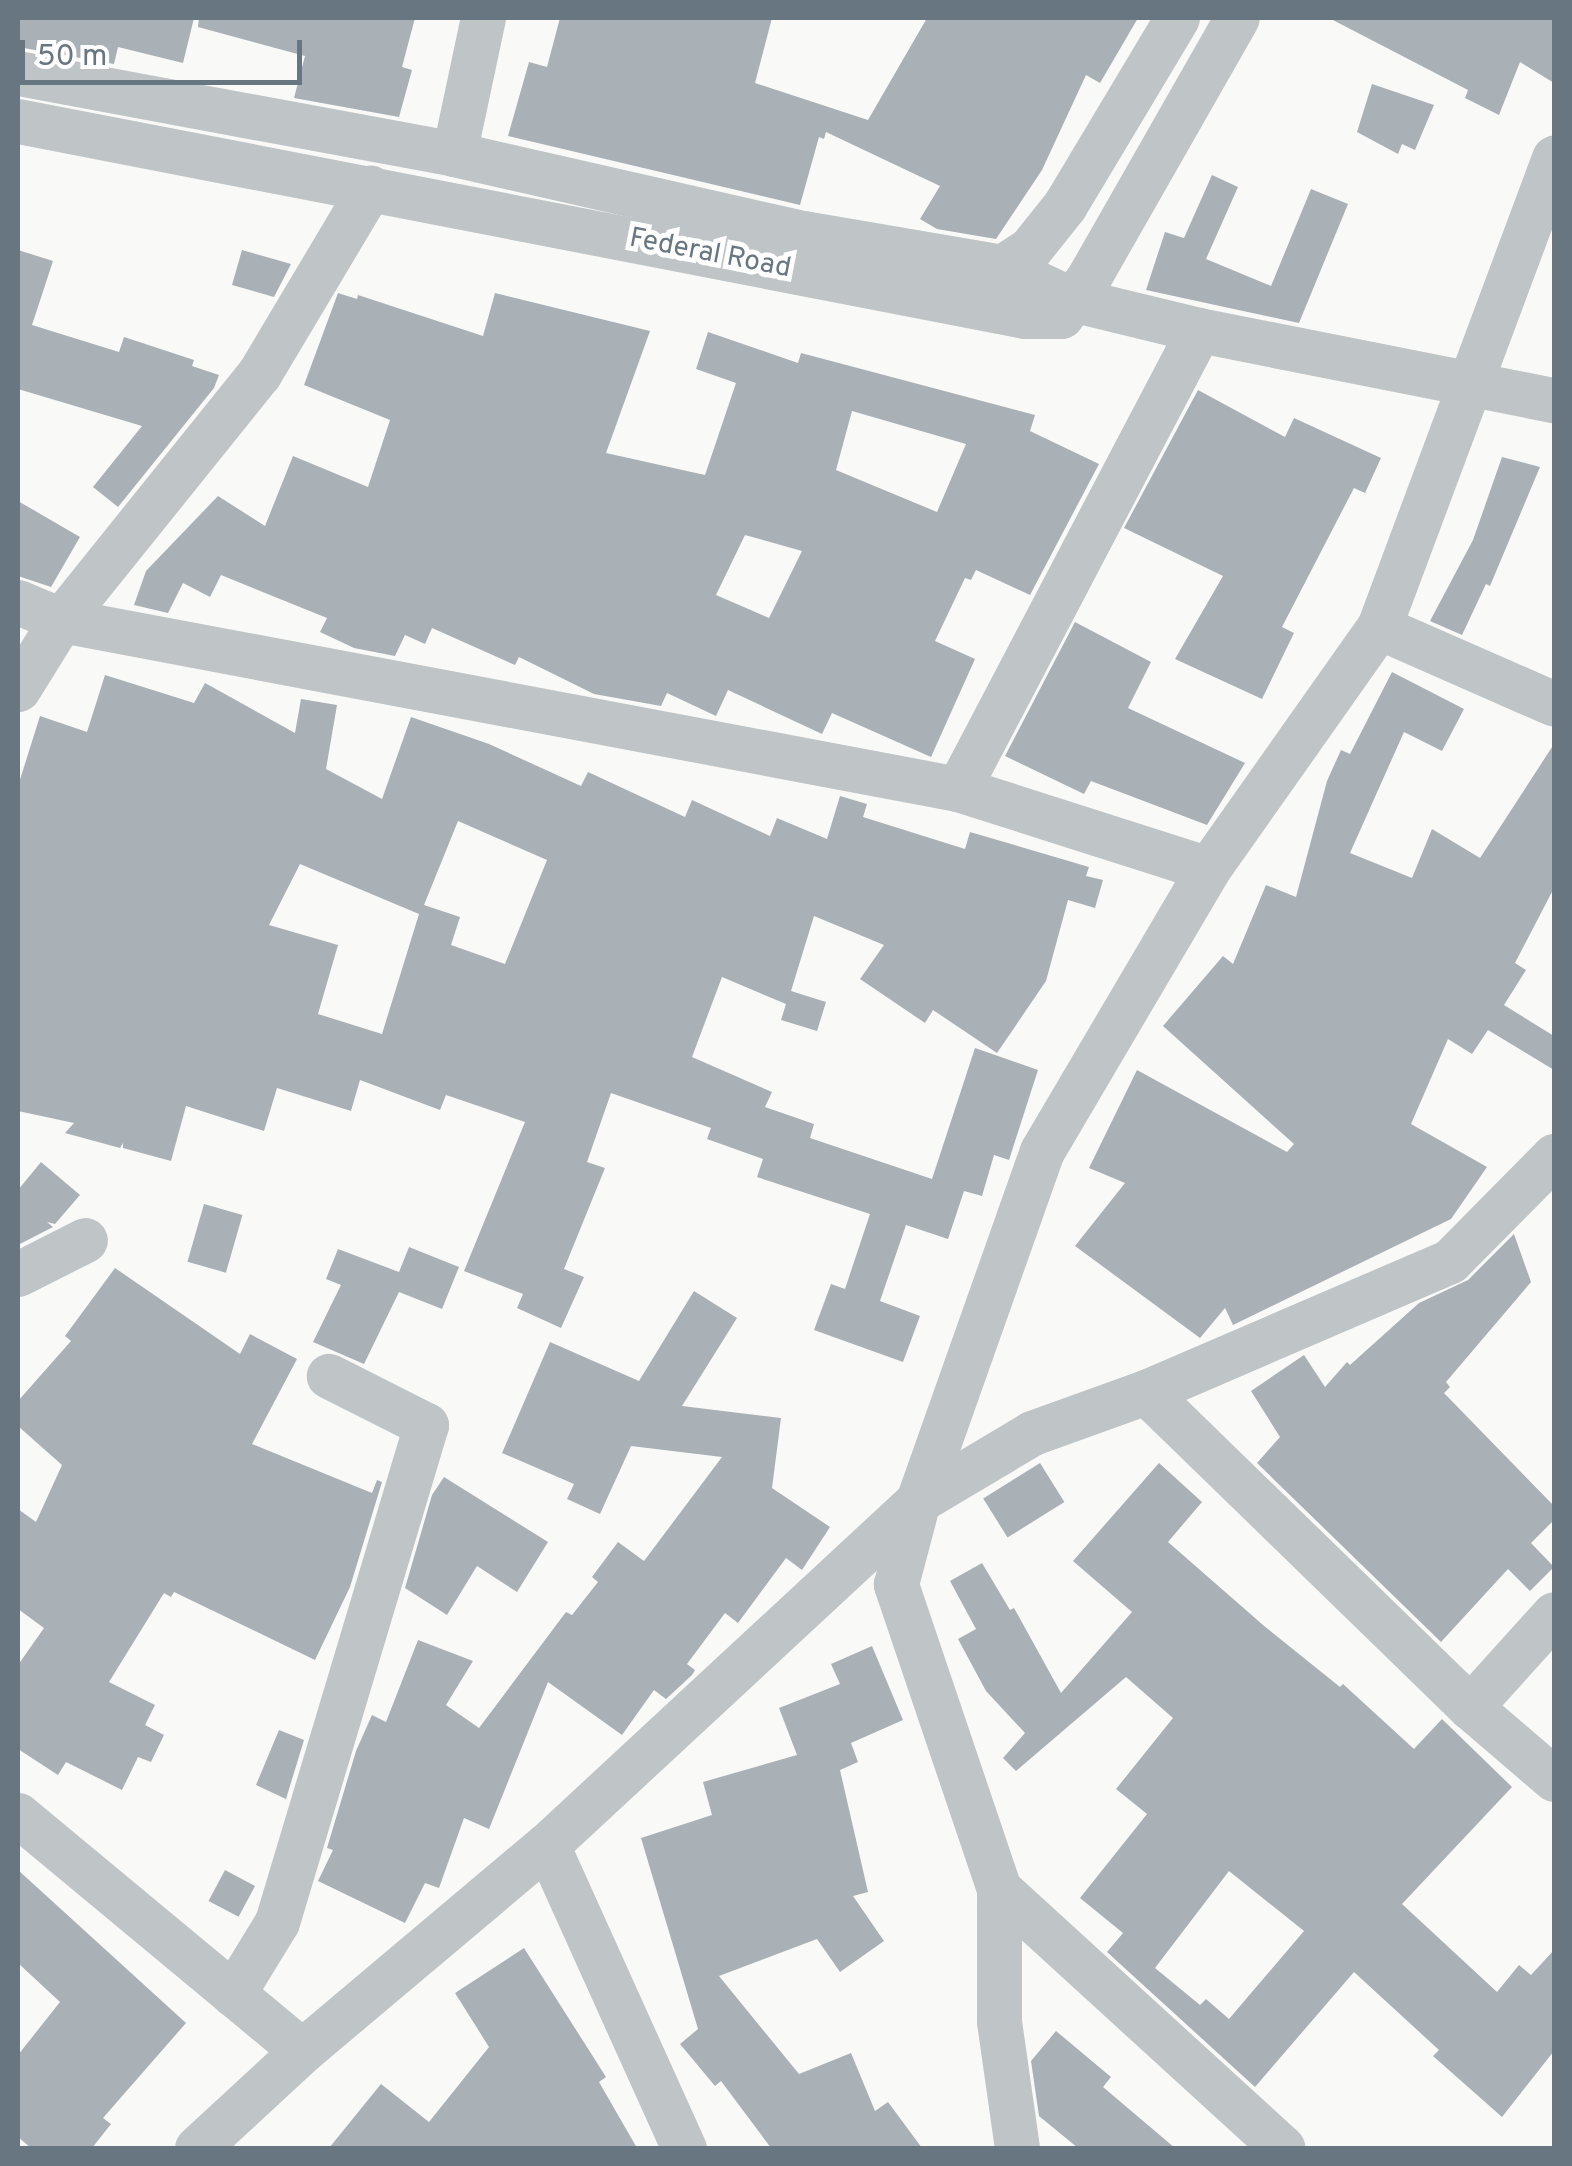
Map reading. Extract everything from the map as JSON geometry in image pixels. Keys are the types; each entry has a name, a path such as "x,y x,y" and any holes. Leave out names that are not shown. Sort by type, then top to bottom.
{"street":[{"path":"454,154 483,18"},
{"path":"1002,267 1030,249 1065,205 1177,18"},
{"path":"1071,299 1089,277 1237,18"},
{"name":"Federal Road","path":"18,73 454,154 802,233 1002,267 1071,299 1199,330 1554,400"},
{"name":"Federal Road","path":"18,121 1025,316 1061,316 1071,299"},
{"path":"1017,2148 999,2021 999,1889 896,1584 918,1501 1042,1151 1208,869 1379,627 1554,158"},
{"path":"18,689 61,620 259,374 370,188"},
{"path":"958,789 1199,330"},
{"path":"18,602 61,620 958,789 1208,869"},
{"path":"1379,627 1554,704"},
{"path":"196,2148 302,2051 547,1845 918,1501 1032,1432 1146,1392 1450,1261 1554,1156"},
{"path":"18,1274 85,1240"},
{"path":"233,1994 277,1922 426,1425 329,1376"},
{"path":"1146,1392 1470,1706 1554,1779"},
{"path":"1470,1706 1554,1614"},
{"path":"18,1815 302,2051"},
{"path":"547,1845 684,2148"},
{"path":"999,1889 1283,2148"}],"building":[{"path":"18,18 194,18 183,63 118,47 114,64 18,47"},
{"path":"199,18 415,18 402,67 412,70 399,117 294,98 305,56 198,27"},
{"path":"560,18 772,18 755,83 868,120 927,18 1138,18 1100,83 1086,75 1042,170 996,239 937,229 920,219 940,186 826,132 824,139 819,137 800,205 508,136 529,62 547,67"},
{"path":"1329,18 1554,18 1554,83 1520,62 1499,115 1465,98 1468,90"},
{"path":"1372,84 1434,105 1415,150 1402,144 1398,154 1357,132"},
{"path":"1212,175 1238,187 1206,259 1271,286 1311,189 1348,204 1299,323 1146,290 1165,232 1184,238"},
{"path":"18,250 53,261 32,325 119,352 124,337 194,360 192,366 219,375 214,388 118,507 93,487 142,426 18,389"},
{"path":"242,250 291,264 274,297 232,285"},
{"path":"338,293 357,299 358,295 483,336 495,293 650,331 606,453 705,475 736,383 696,369 708,332 798,363 801,353 1035,415 1030,431 1099,464 1030,595 976,570 971,580 965,578 935,641 975,659 931,757 832,713 822,734 728,690 716,716 667,693 661,706 594,694 519,657 515,665 432,628 425,644 405,635 395,656 354,648 320,632 327,618 221,575 210,597 183,583 168,613 134,605 146,571 218,496 265,526 293,456 368,487 390,420 304,385","holes":["852,411 966,444 937,512 836,470","745,535 802,551 769,618 716,595"]},
{"path":"1198,390 1285,437 1294,418 1381,458 1365,493 1354,488 1282,627 1294,633 1262,699 1175,659 1223,576 1124,528"},
{"path":"1502,457 1540,467 1490,586 1486,584 1462,635 1430,621 1473,540"},
{"path":"18,501 80,537 51,587 18,576"},
{"path":"1075,622 1151,662 1128,708 1245,763 1207,825 1091,781 1084,794 1005,756"},
{"path":"1392,672 1464,709 1442,751 1404,732 1350,853 1412,878 1432,829 1480,858 1554,744 1554,888 1515,963 1526,970 1504,1005 1554,1036 1554,1070 1488,1030 1472,1054 1448,1039 1411,1124 1487,1167 1451,1219 1233,1325 1225,1308 1200,1338 1075,1246 1125,1183 1089,1168 1137,1070 1287,1152 1294,1144 1163,1026 1223,956 1233,964 1266,885 1296,897 1327,781 1341,750 1350,754"},
{"path":"105,675 194,703 205,683 295,733 301,699 337,705 326,769 382,799 411,717 489,744 581,786 588,772 685,817 692,800 770,836 777,818 827,839 840,796 867,804 863,817 965,849 970,832 1089,867 1086,876 1103,880 1095,908 1068,900 1046,981 997,1053 933,1010 925,1023 860,979 884,945 814,916 791,991 826,1002 817,1031 781,1020 786,1004 722,977 692,1057 772,1092 765,1107 814,1124 810,1138 932,1179 975,1048 1038,1070 1009,1160 994,1155 982,1196 964,1191 948,1239 906,1225 880,1301 920,1316 903,1362 814,1330 831,1284 845,1289 870,1214 757,1177 763,1159 707,1139 711,1128 611,1093 587,1162 605,1168 564,1269 584,1277 561,1328 517,1308 523,1294 464,1271 525,1122 446,1095 440,1110 360,1080 351,1111 277,1088 264,1131 186,1106 171,1161 123,1148 123,1143 120,1148 65,1133 74,1123 18,1111 18,786 40,716 87,732","holes":["458,821 547,860 505,964 451,945 460,917 424,905","300,864 419,914 382,1034 318,1014 338,945 269,925"]},
{"path":"41,1162 80,1195 55,1224 47,1222 53,1227 18,1245 18,1190"},
{"path":"204,1204 242,1215 226,1273 187,1262"},
{"path":"1514,1234 1531,1282 1446,1382 1450,1387 1444,1393 1554,1506 1554,1520 1531,1543 1554,1567 1530,1591 1508,1569 1441,1642 1257,1463 1280,1437 1251,1391 1304,1355 1325,1387 1347,1362 1350,1365 1419,1303 1468,1280"},
{"path":"409,1247 459,1267 442,1309 399,1292 364,1364 313,1342 341,1285 326,1279 338,1249 399,1272"},
{"path":"115,1268 240,1354 250,1334 297,1359 252,1444 372,1493 377,1480 382,1482 350,1587 315,1660 174,1592 171,1597 164,1593 109,1682 155,1705 145,1725 164,1735 151,1762 138,1757 122,1790 66,1762 58,1775 18,1749 18,1665 44,1628 18,1609 18,1509 36,1522 62,1465 18,1426 18,1401 71,1341 65,1336"},
{"path":"694,1291 737,1318 682,1406 781,1418 772,1488 830,1527 802,1570 786,1558 738,1623 725,1613 687,1664 695,1670 692,1675 666,1699 654,1690 622,1735 548,1682 489,1829 464,1818 439,1888 425,1883 405,1923 318,1881 333,1850 327,1848 356,1751 372,1715 386,1722 418,1640 473,1661 446,1705 479,1728 566,1612 572,1615 598,1582 592,1577 618,1542 644,1561 722,1457 631,1446 600,1514 567,1499 574,1484 502,1453 550,1342 639,1381"},
{"path":"1040,1463 1064,1502 1008,1538 983,1499"},
{"path":"1159,1463 1202,1502 1168,1542 1263,1625 1340,1687 1343,1684 1414,1749 1442,1719 1512,1787 1402,1904 1497,1992 1519,1965 1531,1975 1554,1950 1554,2051 1502,2117 1433,2056 1439,2050 1354,1972 1255,2087 1107,1952 1123,1933 1080,1898 1147,1814 1116,1789 1173,1718 1126,1677 1016,1771 1003,1758 1025,1733 986,1691 958,1639 976,1629 950,1581 982,1563 1010,1610 1014,1608 1061,1693 1132,1612 1073,1561","holes":["1229,1871 1304,1931 1229,2019 1206,1999 1200,2005 1155,1968"]},
{"path":"444,1477 548,1542 517,1592 477,1566 447,1615 405,1588 432,1495"},
{"path":"872,1646 903,1720 851,1743 858,1762 840,1770 868,1892 853,1896 884,1941 840,1972 817,1939 719,1976 799,2074 851,2053 875,2111 888,2102 922,2148 771,2148 721,2081 715,2086 680,2044 698,2029 641,1838 712,1815 703,1782 797,1755 779,1708 840,1684 831,1664"},
{"path":"279,1730 304,1740 286,1799 256,1785"},
{"path":"18,1870 186,2023 103,2118 111,2124 92,2148 31,2148 18,2137 18,2055 60,2002 18,1963"},
{"path":"225,1870 255,1886 239,1917 209,1901"},
{"path":"524,1948 606,2077 599,2082 637,2148 329,2148 381,2084 429,2122 489,2047 455,1993"},
{"path":"1056,2031 1111,2077 1103,2087 1175,2148 1078,2148 1039,2116 1031,2061"}]}
